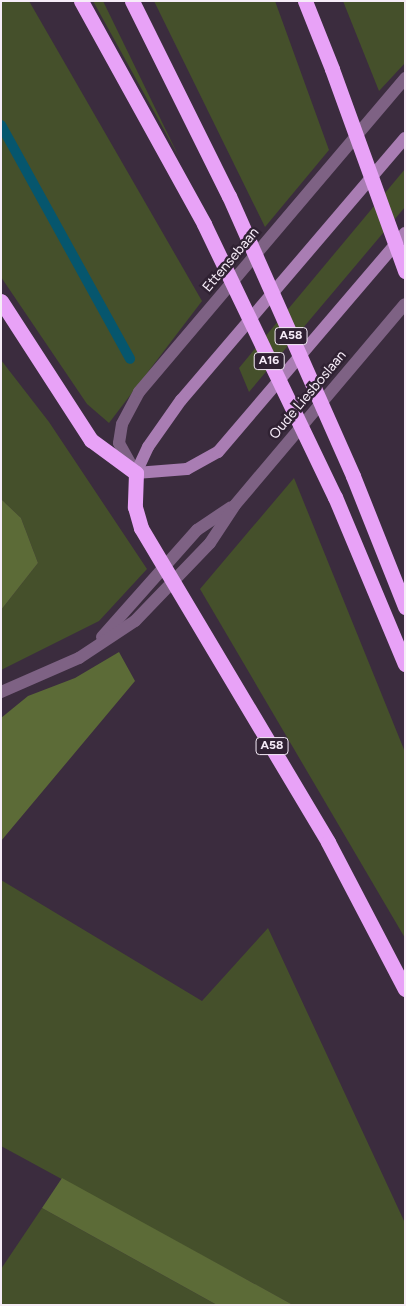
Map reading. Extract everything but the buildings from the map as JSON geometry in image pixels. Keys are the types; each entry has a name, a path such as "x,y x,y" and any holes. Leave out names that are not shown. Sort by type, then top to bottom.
{"highway":[{"name":"A16","path":"80,1 204,224 334,498 405,664"},
{"name":"A58","path":"132,1 229,196 353,476 405,607"},
{"path":"304,1 332,69 405,271"},
{"path":"1,301 91,440 136,473 137,514 173,580"},
{"name":"A58","path":"173,580 332,850 405,989"}],"main road":[{"path":"136,473 148,447 181,400 405,138"},
{"path":"136,473 187,468 218,452 405,233"}],"street":[{"name":"Ettensebaan","path":"136,473 119,443 122,424 139,392 405,78"},
{"name":"Oude Liesboslaan","path":"1,692 79,658 98,643 134,621 210,543 235,505 405,304"},
{"name":"Oude Liesboslaan","path":"98,643 197,530 235,505"}],"green space":[{"path":"1,1 29,1 202,301 109,423 87,404 1,277"},
{"path":"93,1 103,1 179,157"},
{"path":"154,1 275,1 329,150 265,227"},
{"path":"343,1 405,1 405,63 379,91"},
{"path":"405,169 405,207 249,392 239,368"},
{"path":"1,360 49,422 147,569 99,621 1,670 1,610 38,563 21,518 1,499"},
{"path":"294,478 405,752 405,938 200,589"},
{"path":"1,499 21,518 38,563 1,610"},
{"path":"119,652 135,681 1,841 1,718 28,696 75,678"},
{"path":"1,880 202,1001 268,928 405,1223 405,1305 293,1305 1,1146"},
{"path":"62,1178 293,1305 217,1305 42,1208"},
{"path":"42,1208 217,1305 1,1305 1,1269"}],"waterway":[{"path":"1,125 130,359"}]}
